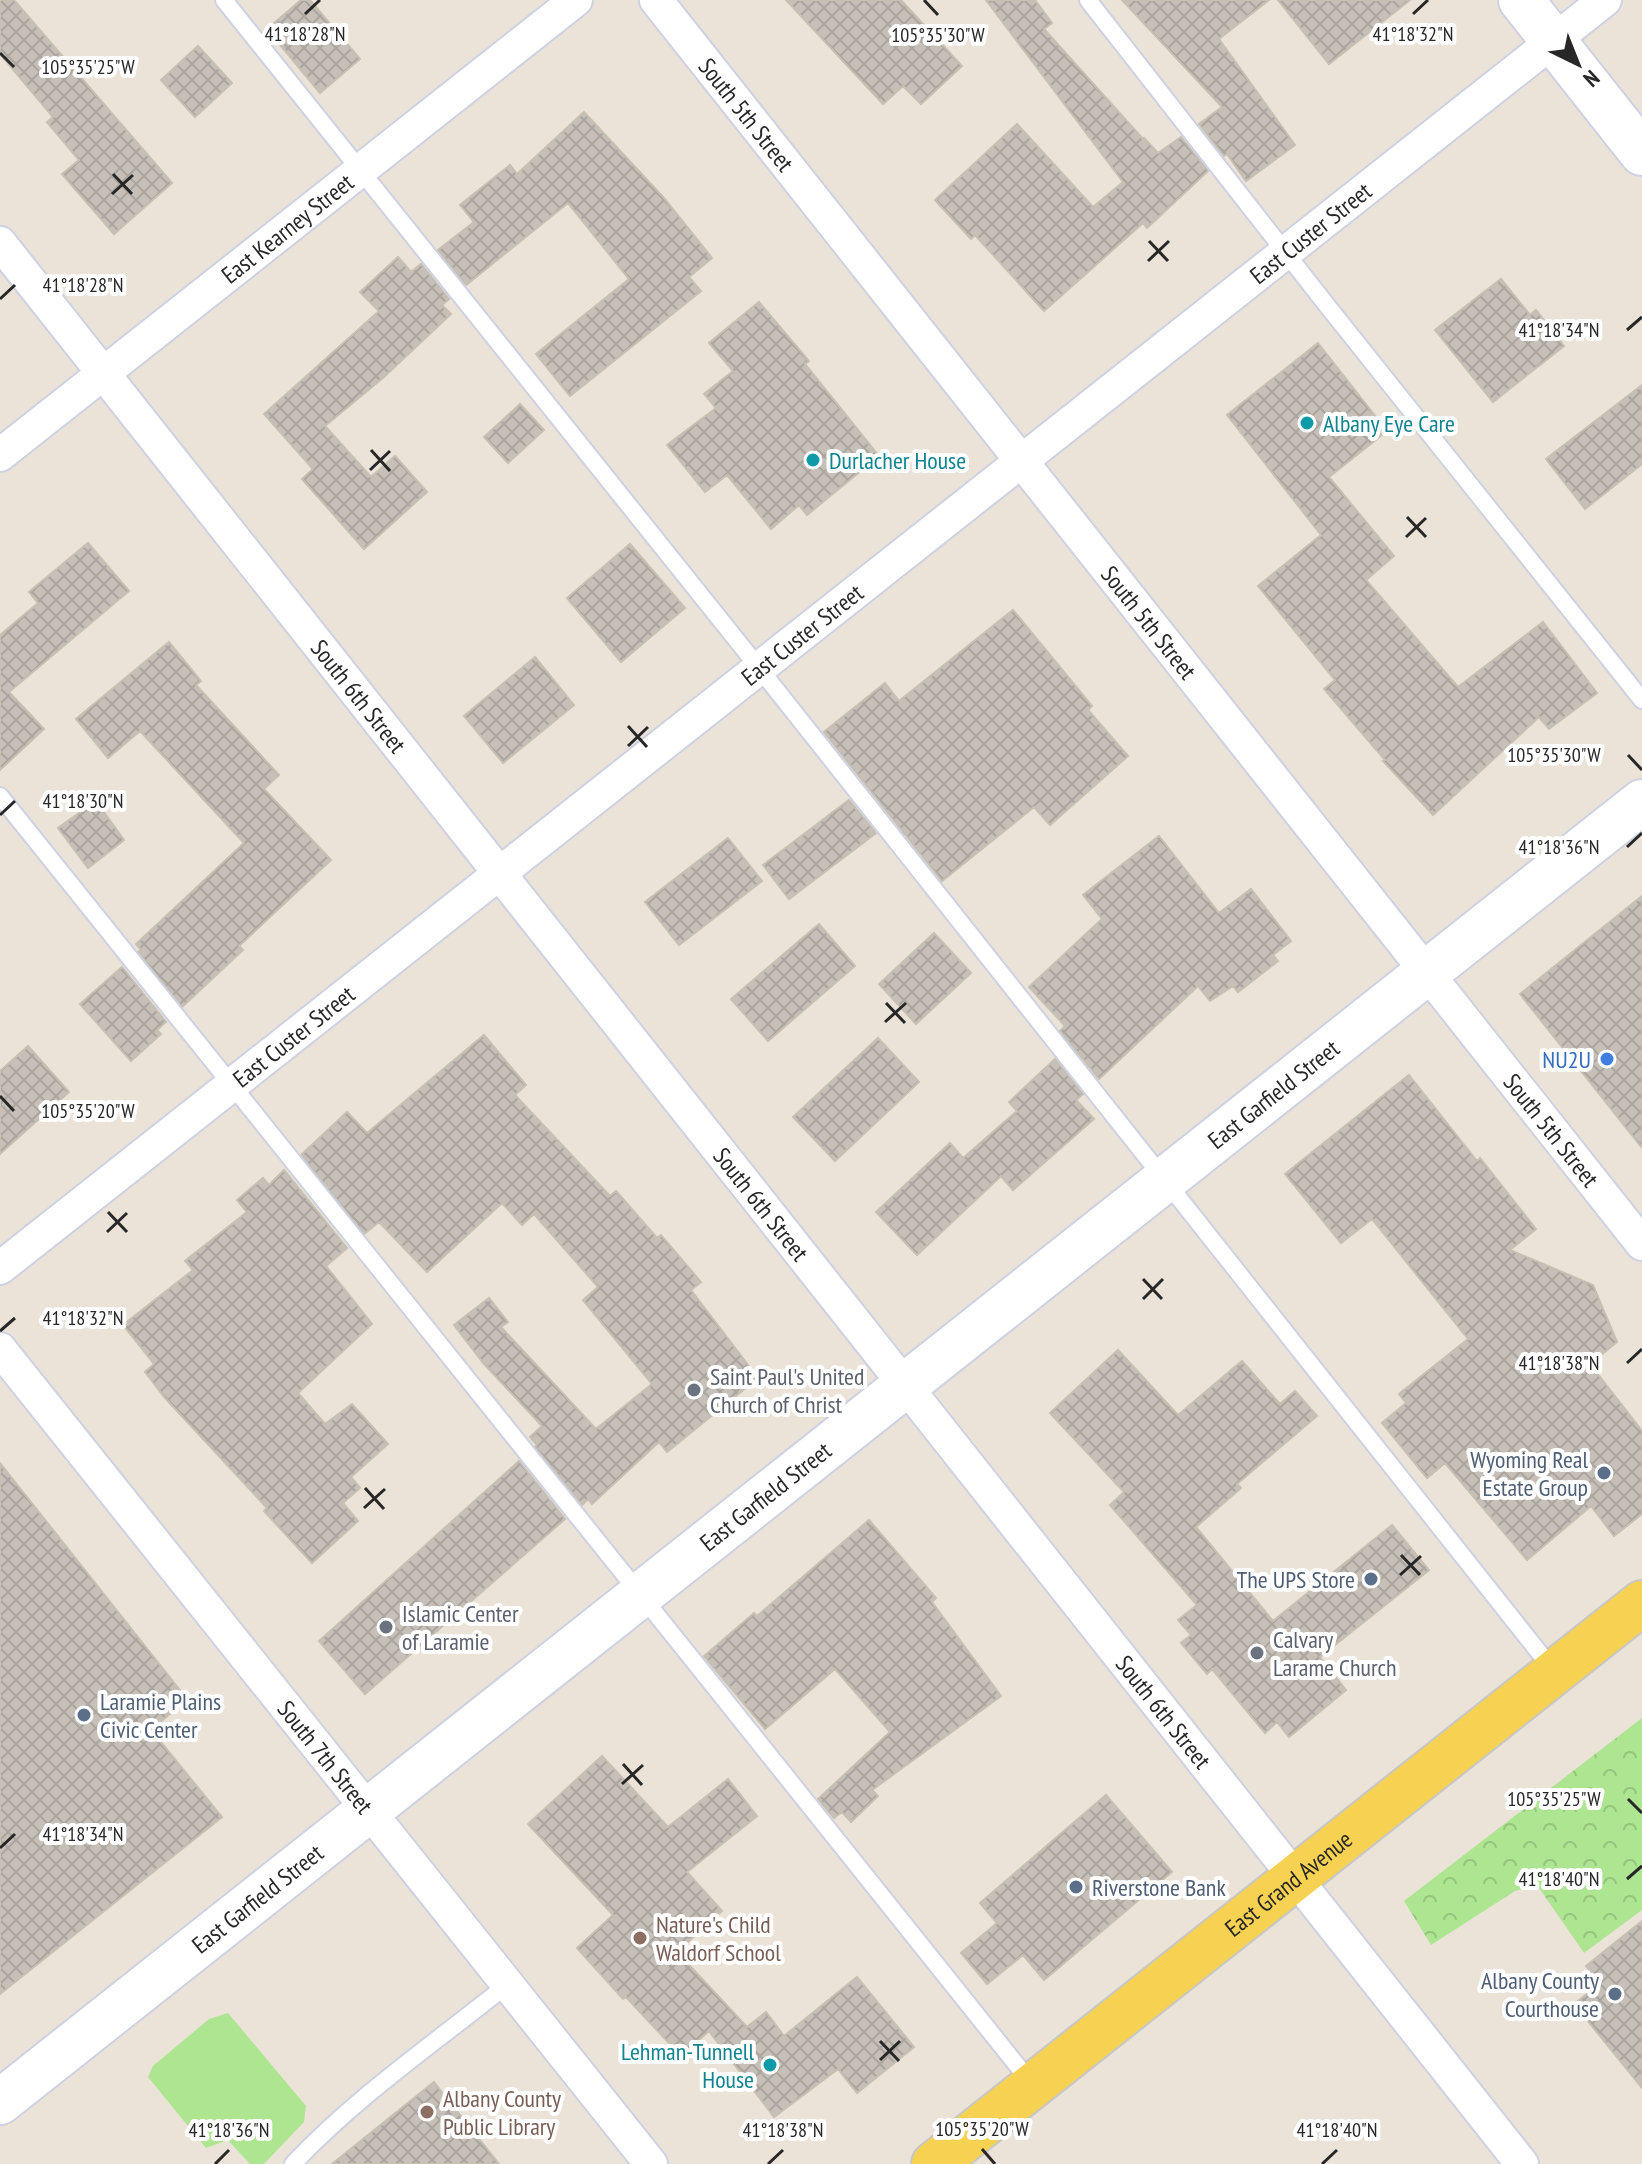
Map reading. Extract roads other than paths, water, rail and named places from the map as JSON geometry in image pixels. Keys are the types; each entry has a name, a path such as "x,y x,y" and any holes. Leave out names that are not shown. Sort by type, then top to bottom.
{"main road":[{"name":"East Grand Avenue","path":"934,2164 1642,1603"}],"street":[{"name":"East Kearney Street","path":"0,455 576,0"},
{"name":"South 5th Street","path":"656,0 1642,1244"},
{"path":"1521,0 1642,153"},
{"name":"East Custer Street","path":"0,1268 1605,0"},
{"name":"South 6th Street","path":"0,243 1522,2164"},
{"name":"East Garfield Street","path":"0,2102 1642,802"},
{"name":"South 7th Street","path":"0,1349 651,2164"}],"lane":[{"path":"224,0 759,668 1555,1672"},
{"path":"1088,0 1285,253 1642,700"},
{"path":"0,796 230,1087 1033,2085"},
{"path":"293,2164 310,2145 372,2092 508,1984"}],"place":[{"name":"Albany Eye Care","path":"1307,423"},
{"name":"Durlacher House","path":"813,460"},
{"name":"NU2U","path":"1607,1059"},
{"name":"Saint Paul's United Church of Christ","path":"694,1390"},
{"name":"Wyoming Real Estate Group","path":"1604,1473"},
{"name":"The UPS Store","path":"1371,1579"},
{"name":"Islamic Center of Laramie","path":"386,1627"},
{"name":"Calvary Larame Church","path":"1257,1653"},
{"name":"Laramie Plains Civic Center","path":"84,1715"},
{"name":"Riverstone Bank","path":"1076,1887"},
{"name":"Nature's Child Waldorf School","path":"640,1938"},
{"name":"Albany County Courthouse","path":"1615,1994"},
{"name":"Lehman-Tunnell House","path":"770,2065"},
{"name":"Albany County Public Library","path":"427,2112"}]}
